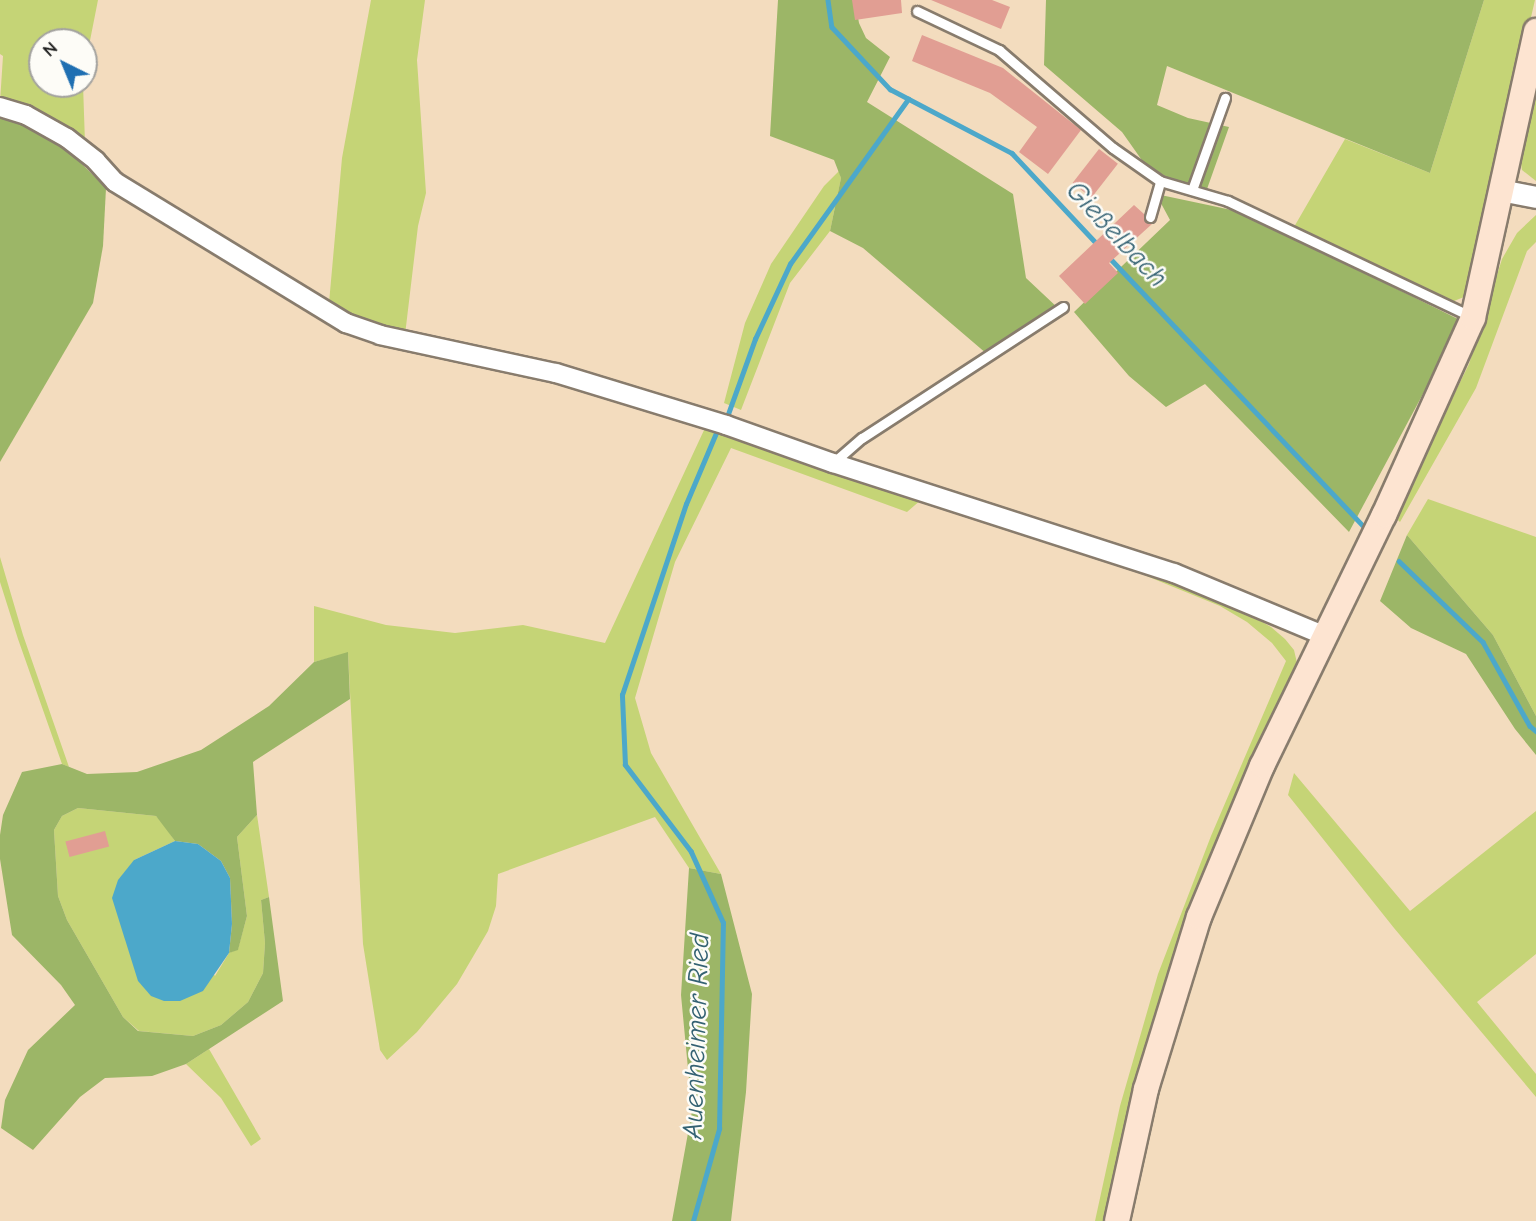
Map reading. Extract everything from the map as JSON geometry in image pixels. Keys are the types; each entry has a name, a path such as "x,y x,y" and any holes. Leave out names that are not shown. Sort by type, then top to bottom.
{"main road":[{"path":"1117,1221 1146,1088 1199,916 1262,766 1384,515 1474,318 1536,31"}],"street":[{"path":"0,107 26,115 67,138 96,161 115,182 346,323 380,335 556,373 726,425 833,463 1174,573 1324,635"},
{"path":"1500,190 1536,197"}],"lane":[{"path":"917,11 999,50 1113,148 1160,181 1228,201 1474,318"},
{"path":"1192,190 1224,98"},
{"path":"1150,217 1160,181"},
{"path":"833,463 862,438 1063,307"}],"green space":[{"path":"0,0 98,0 92,28 28,28 28,98 83,98 85,143 0,102 3,56 0,54"},
{"path":"371,0 425,0 417,60 426,193 418,226 405,335 364,323 329,303 342,158"},
{"path":"778,0 855,0 859,23 866,38 890,57 867,102 1013,194 1026,278 1059,309 987,354 863,248 830,231 841,178 834,160 770,136"},
{"path":"1046,0 1484,0 1430,173 1167,66 1157,105 1188,118 1229,127 1207,189 1173,180 1146,166 1122,132 1044,65"},
{"path":"1484,0 1535,0 1469,285 1464,297 1454,301 1445,300 1294,227 1345,139 1430,173"},
{"path":"1536,73 1536,181 1522,170 1520,158"},
{"path":"0,118 35,126 74,156 106,188 103,246 93,303 0,462"},
{"path":"839,171 841,178 830,231 790,283 741,410 724,403 745,323 771,264 824,186"},
{"path":"1156,194 1241,212 1462,321 1349,532 1205,384 1166,407 1129,376 1074,312 1170,220"},
{"path":"1536,215 1536,242 1527,251 1476,388 1400,522 1394,516 1469,364 1502,259 1517,233"},
{"path":"705,428 735,434 922,499 907,512 731,448 675,562 635,698 651,753 721,874 689,868 655,817 498,874 496,906 488,931 457,984 417,1032 387,1060 380,1050 363,944 348,653 314,662 314,606 386,625 455,633 523,625 605,643"},
{"path":"1428,499 1536,537 1536,716 1493,635 1407,535"},
{"path":"1407,535 1493,635 1536,716 1536,755 1515,729 1466,654 1411,628 1380,601"},
{"path":"0,557 23,635 69,767 62,764 18,639 0,582"},
{"path":"1100,557 1187,587 1241,610 1271,627 1285,639 1294,650 1297,663 1107,1221 1095,1221 1120,1106 1158,974 1211,836 1286,661 1272,643 1247,622 1220,606"},
{"path":"348,652 350,699 253,762 257,815 237,837 247,916 238,950 229,953 232,924 230,878 221,861 198,844 175,841 156,816 78,808 62,816 54,830 58,896 67,920 123,1017 138,1031 193,1036 221,1025 248,1002 263,973 265,943 261,900 269,897 283,1001 186,1064 152,1076 105,1078 80,1097 33,1150 1,1128 5,1100 28,1050 75,1005 61,985 12,935 0,859 0,835 3,815 22,772 62,764 87,774 137,772 201,750 269,706 314,662"},
{"path":"1294,773 1410,911 1536,811 1536,954 1477,1002 1536,1074 1536,1097 1394,928 1288,795"},
{"path":"78,808 156,816 164,825 175,841 134,860 215,976 229,953 238,949 247,916 237,837 257,815 269,897 261,900 265,943 263,973 248,1002 221,1025 193,1036 139,1031 123,1017 67,920 58,896 54,830 62,816"},
{"path":"689,868 721,874 752,994 746,1092 731,1221 672,1221 692,1111 681,995"},
{"path":"209,1049 261,1139 251,1146 221,1098 186,1064"}],"water":[{"path":"175,841 198,844 221,861 230,878 232,924 229,953 203,991 180,1001 164,1001 151,996 138,981 112,898 118,880 134,860"}],"building":[{"path":"852,0 901,0 902,13 855,20"},
{"path":"931,0 992,0 1010,7 1001,29"},
{"path":"922,35 1003,68 1081,130 1048,174 1019,152 1037,127 990,93 912,61"},
{"path":"1099,149 1118,164 1091,198 1073,183"},
{"path":"1134,205 1144,214 1145,221 1152,224 1109,263 1118,273 1085,304 1059,276"},
{"path":"105,831 109,846 70,857 65,842"}],"waterway":[{"name":"Gießelbach","path":"828,0 832,27 890,89 1012,153 1098,245"},
{"name":"Auenheimer Ried","path":"728,414 755,339 790,264 908,99"},
{"name":"Gießelbach","path":"1109,257 1363,526"},
{"name":"Auenheimer Ried","path":"693,1221 719,1129 723,923 691,852 625,765 622,695 686,504 716,433"},
{"name":"Gießelbach","path":"1399,561 1483,642 1530,726 1536,731"}]}
